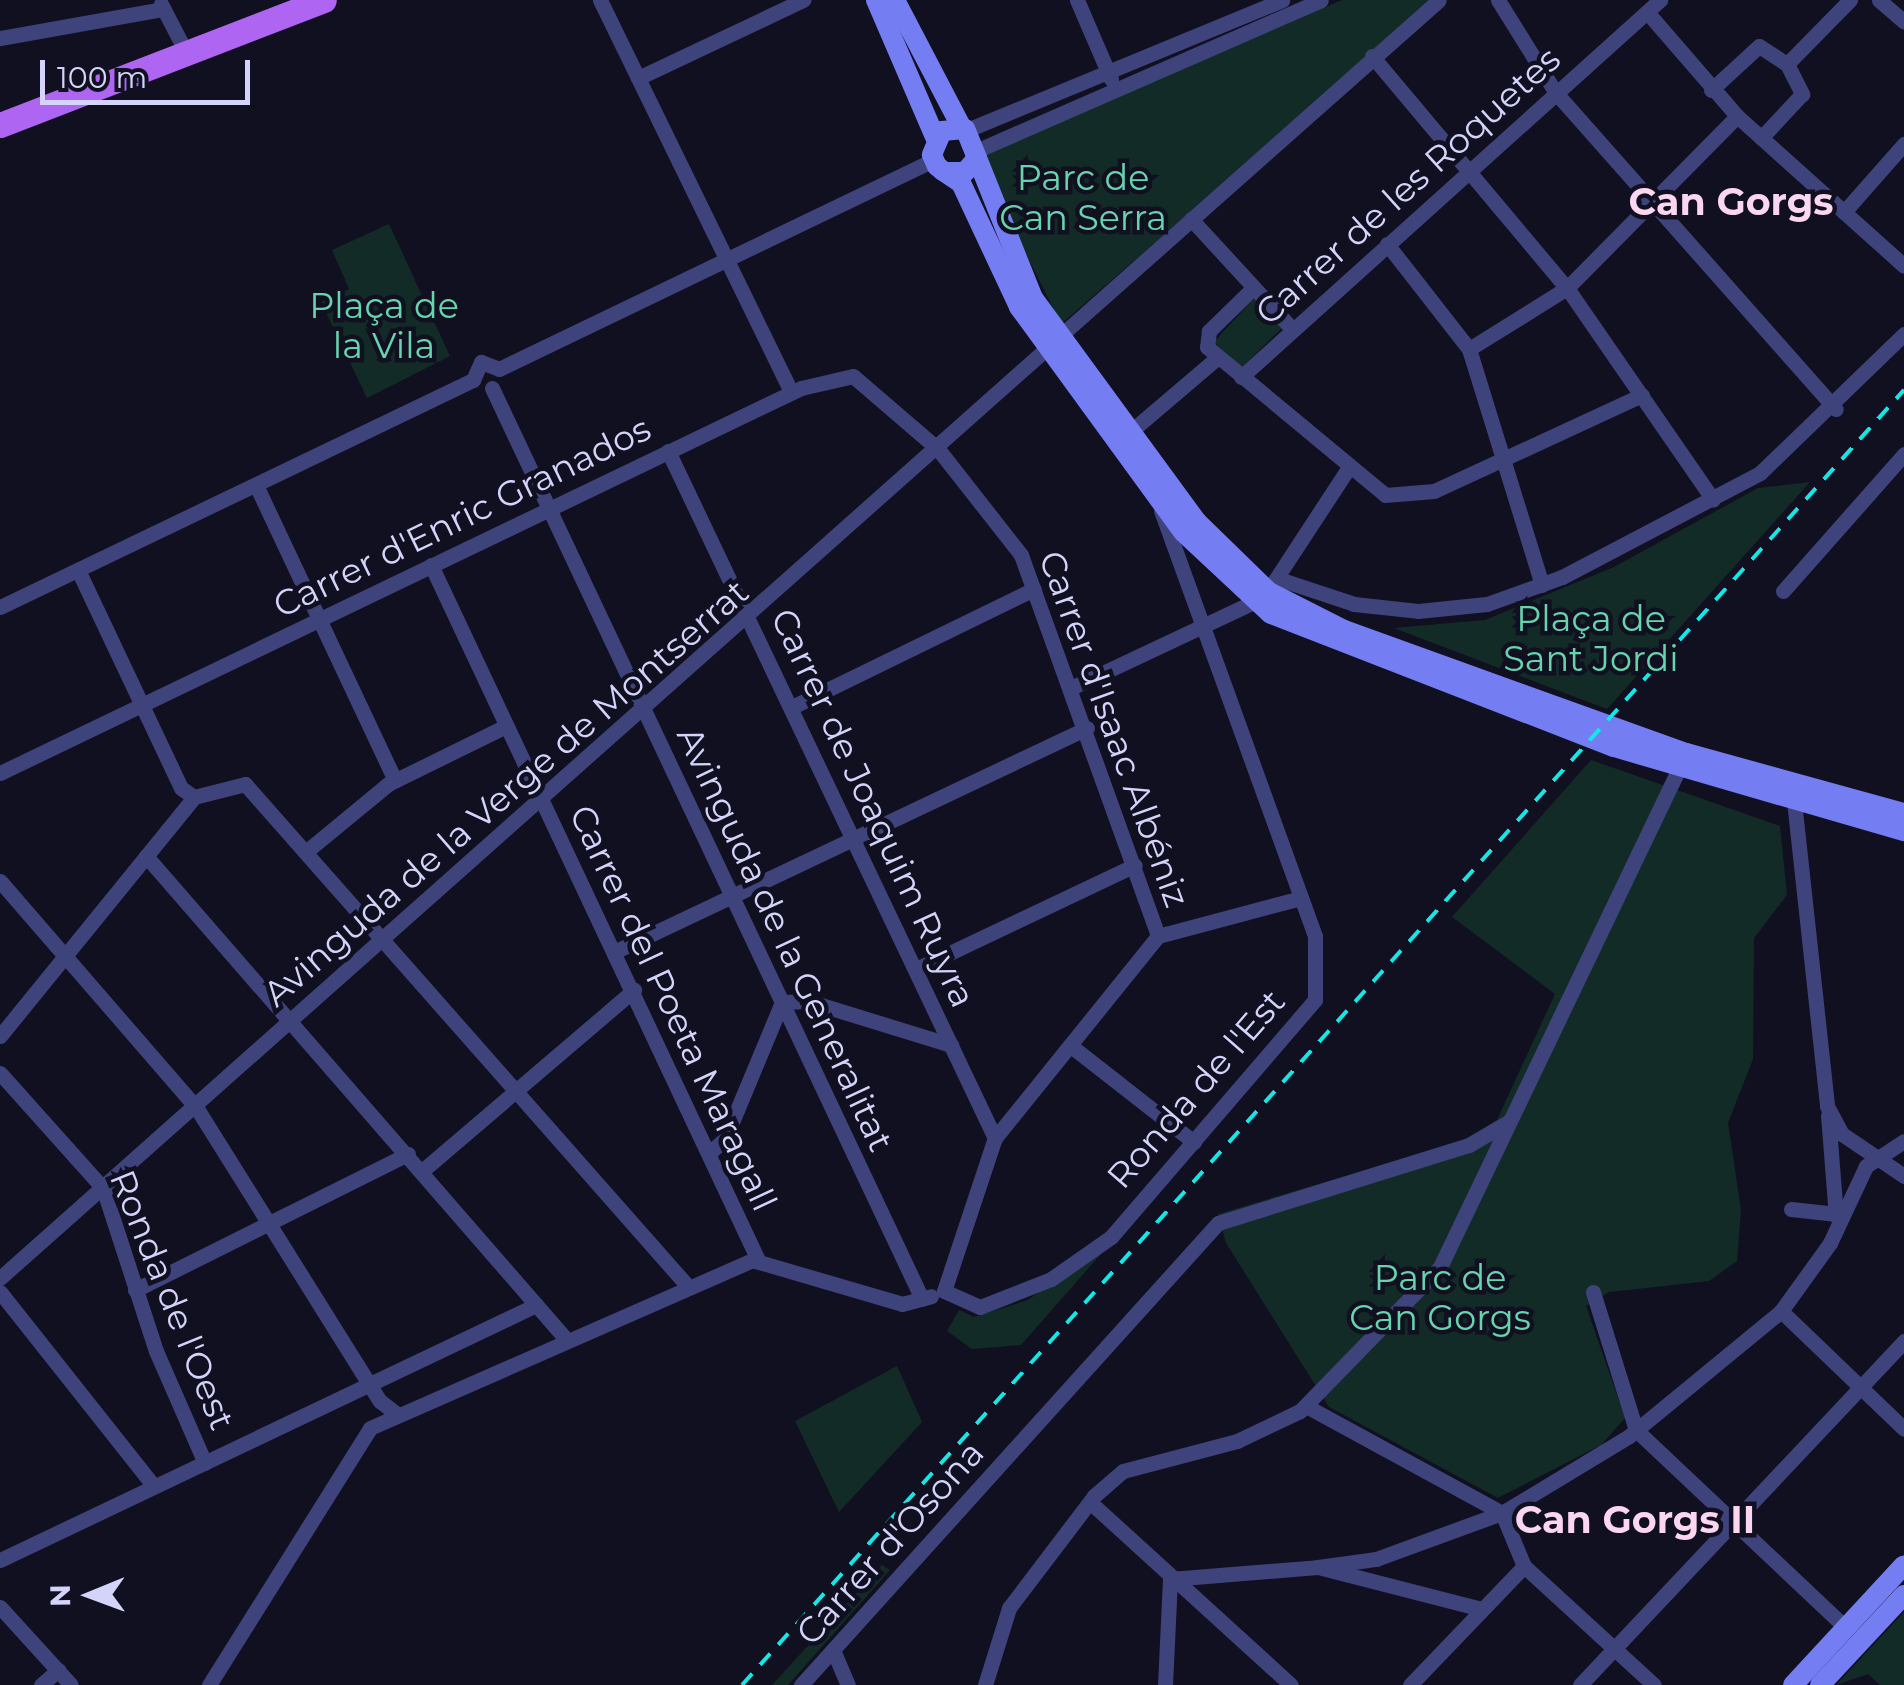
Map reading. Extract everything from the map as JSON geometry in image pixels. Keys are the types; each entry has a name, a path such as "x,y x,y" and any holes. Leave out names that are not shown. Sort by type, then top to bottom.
{"main road":[{"path":"0,125 320,1"}],"street":[{"path":"600,0 791,392"},
{"path":"638,78 803,0"},
{"path":"876,0 935,137 939,166"},
{"path":"895,0 964,129"},
{"path":"1077,0 1111,81"},
{"path":"473,380 492,388 500,368 725,260 939,166 964,172 978,154 1111,81 1282,0"},
{"path":"935,137 1111,81 1321,0"},
{"name":"Avinguda de la Verge de Montserrat","path":"0,1278 750,618 1190,219 1439,0"},
{"path":"1498,0 1556,92 1836,409"},
{"name":"Carrer de les Roquetes","path":"1241,378 1660,0"},
{"path":"1787,64 1850,0"},
{"path":"1879,0 1904,22"},
{"path":"0,38 162,5 186,52"},
{"path":"1647,12 1737,116 1904,266"},
{"path":"1712,90 1759,46 1787,64 1802,94 1761,138"},
{"path":"1372,56 1566,288 1714,500"},
{"path":"1469,349 1566,288 1737,116"},
{"name":"Ronda de l'Est","path":"944,1291 980,1307 1051,1279 1111,1237 1315,1000 1320,969 1301,898 1154,494 1054,342 1025,284 978,154 964,129"},
{"path":"1844,212 1904,144"},
{"name":"Ronda de l'Est","path":"939,166 960,183 1010,292 1130,432 1196,521 1266,592"},
{"path":"1190,219 1292,329"},
{"path":"1388,244 1469,349 1542,585"},
{"path":"1254,288 1209,332 1207,347 1347,470 1385,495 1418,496 1642,395"},
{"path":"1266,592 1406,610 1469,607 1542,585 1714,500 1836,409 1904,334"},
{"path":"1130,432 1218,358"},
{"path":"0,608 473,380 481,362 500,368"},
{"name":"Carrer d'Enric Granados","path":"0,773 791,392 853,376 938,449"},
{"name":"Avinguda de la Generalitat","path":"492,388 922,1299"},
{"name":"Carrer d'Isaac Albéniz","path":"938,449 1006,533 1034,589 1087,728 1158,936"},
{"name":"Carrer de Joaquim Ruyra","path":"668,451 995,1138"},
{"path":"1783,591 1904,454"},
{"path":"1072,688 1266,592 1347,470"},
{"path":"256,484 396,780"},
{"name":"Ronda de l'Est","path":"1154,494 1266,592"},
{"name":"Carrer del Poeta Maragall","path":"431,565 616,951 758,1260"},
{"path":"78,570 140,705 194,797"},
{"path":"792,706 1034,589"},
{"path":"1266,592 1323,640 1794,801 1904,831"},
{"path":"308,850 396,780 506,726"},
{"path":"616,951 1087,728"},
{"path":"1682,761 1904,813"},
{"path":"985,1685 1009,1608 1090,1503 1123,1471 1237,1441 1306,1406 1440,1267 1682,761"},
{"path":"0,1036 194,797 232,782 252,788 685,1283"},
{"path":"1794,801 1827,1106 1836,1214 1832,1237"},
{"path":"146,856 565,1338"},
{"path":"916,969 1135,865"},
{"path":"0,881 196,1107 370,1382 398,1415"},
{"path":"209,1685 352,1446 398,1415 685,1283 758,1260 902,1304 944,1291 995,1138 1158,936 1301,898"},
{"path":"422,1171 518,1093 634,990"},
{"path":"708,1153 725,1138 782,1002 808,1002 952,1045"},
{"path":"1071,1046 1194,1142"},
{"name":"Ronda de l'Oest","path":"0,1073 103,1188 135,1290 205,1463"},
{"path":"1827,1106 1842,1134 1877,1151 1904,1176"},
{"name":"Carrer d'Osona","path":"801,1685 1218,1222 1460,1148 1511,1120"},
{"path":"1170,1578 1318,1567 1376,1558 1502,1513 1636,1430 1781,1311 1832,1237 1877,1151 1904,1140"},
{"path":"1460,1148 1481,1150 1483,1180"},
{"path":"135,1290 408,1154"},
{"path":"1790,1210 1836,1214"},
{"path":"0,1292 154,1486"},
{"path":"1592,1292 1636,1430 1853,1635"},
{"path":"0,1560 536,1305"},
{"path":"1781,1311 1904,1429"},
{"path":"1580,1685 1904,1342"},
{"path":"1306,1406 1502,1513 1524,1566 1654,1685"},
{"path":"1090,1503 1291,1685"},
{"path":"1820,1685 1904,1565"},
{"path":"1410,1685 1524,1566"},
{"path":"1318,1567 1482,1609"},
{"path":"1166,1685 1170,1578"},
{"path":"1793,1685 1904,1595"},
{"path":"0,1607 71,1685"},
{"path":"833,1650 848,1685"},
{"path":"41,1685 58,1670"}],"green space":[{"name":"Parc de Can Serra","path":"1342,0 1435,0 1061,324 988,178 987,153"},
{"name":"Plaça de la Vila","path":"389,224 450,356 367,398 321,302 349,289 332,250"},
{"path":"1255,297 1282,328 1241,368 1214,342"},
{"name":"Plaça de Sant Jordi","path":"1810,482 1607,709 1394,628 1485,620 1614,567 1758,488"},
{"name":"Parc de Can Gorgs","path":"1591,760 1780,826 1787,895 1754,938 1753,1059 1728,1123 1741,1210 1737,1261 1709,1281 1609,1292 1586,1306 1625,1418 1601,1445 1498,1498 1329,1407 1226,1243 1218,1214 1460,1142 1497,1120 1555,994 1452,917"},
{"path":"1121,1231 1021,1345 972,1349 947,1331 959,1310 974,1317 1028,1300"},
{"path":"897,1366 922,1422 839,1512 795,1421"},
{"path":"882,1565 890,1570 788,1685 772,1685"},
{"path":"1904,1612 1904,1685 1880,1685 1868,1674 1836,1685"}],"railway":[{"path":"742,1685 1904,390"}],"district":[{"name":"Can Gorgs","path":"1731,202"},
{"name":"Can Gorgs II","path":"1635,1520"}]}
